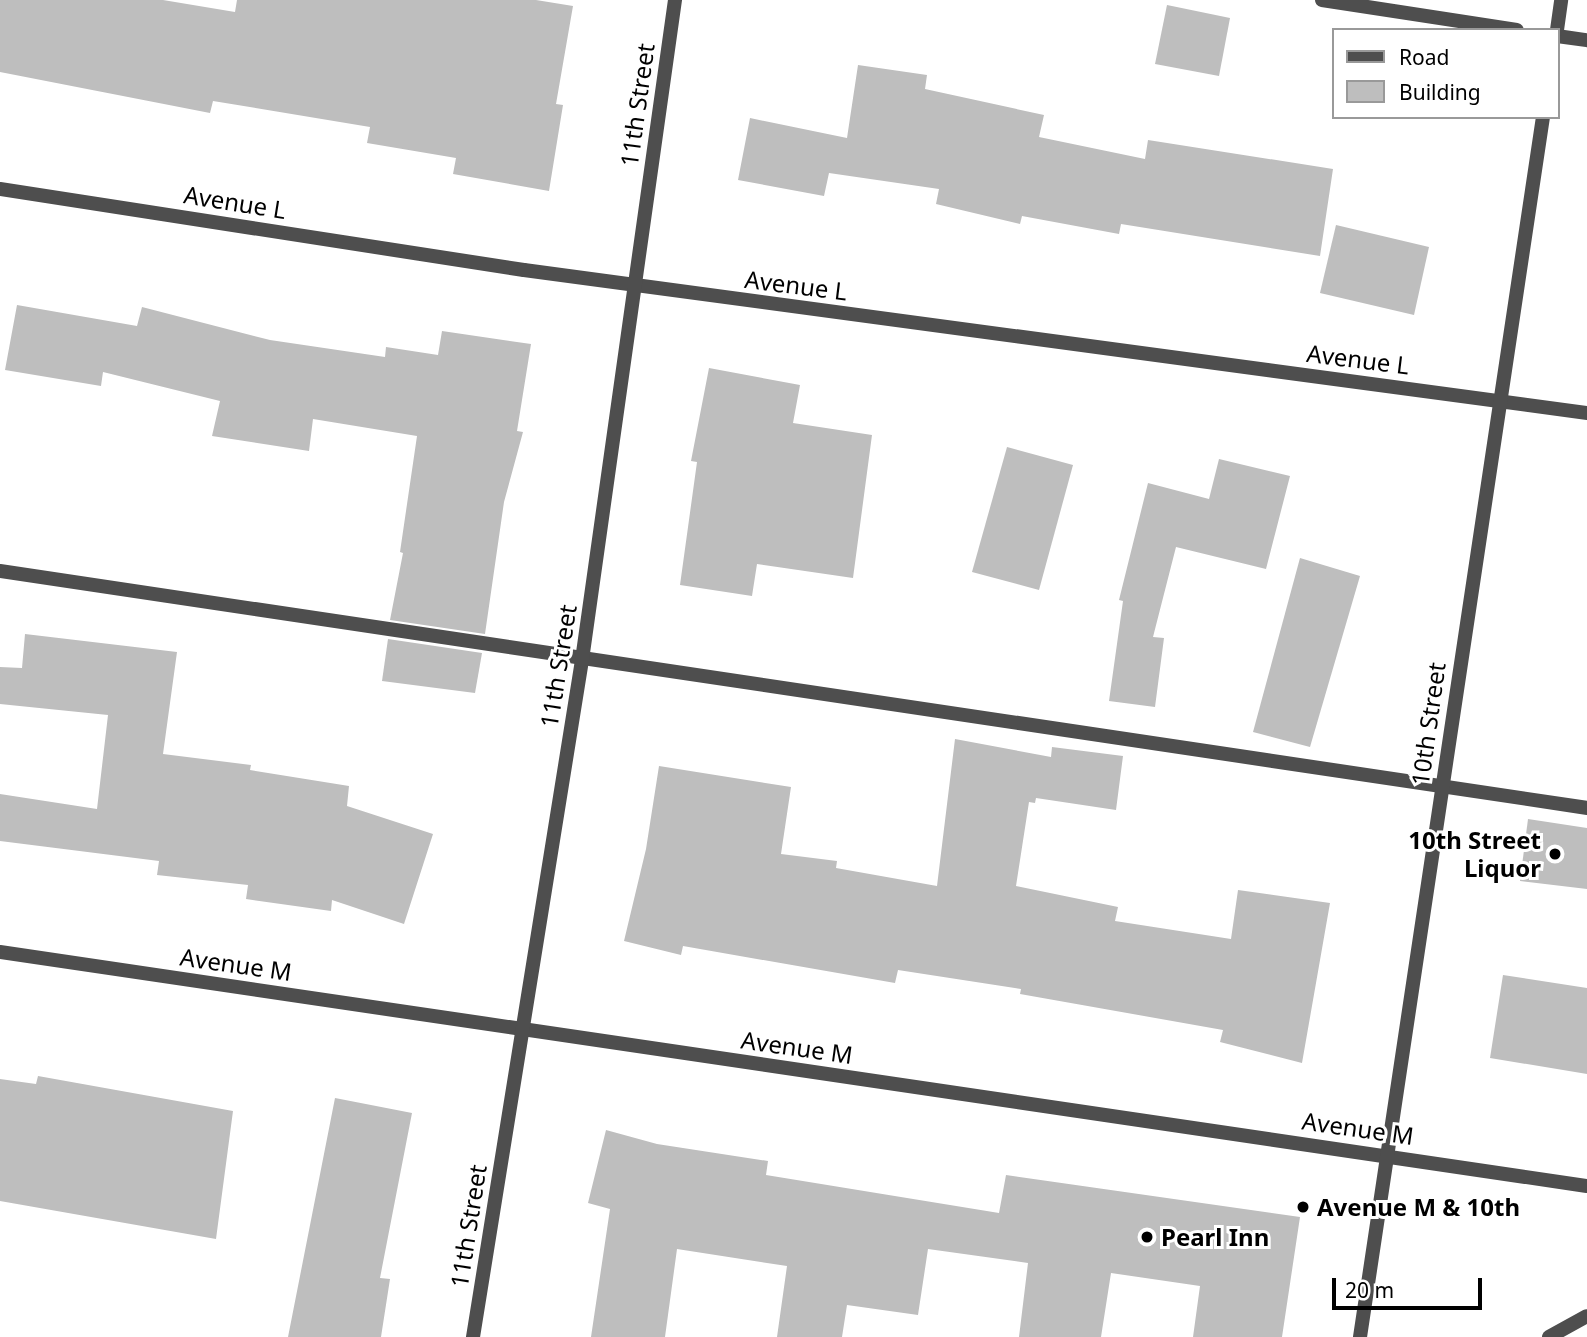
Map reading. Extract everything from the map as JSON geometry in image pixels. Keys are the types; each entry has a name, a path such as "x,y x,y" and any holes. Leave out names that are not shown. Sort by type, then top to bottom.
{"street":[{"name":"11th Street","path":"473,1337 582,660 675,0"},
{"path":"1322,0 1504,28"},
{"path":"1557,28 1561,0"},
{"path":"1559,36 1587,40"},
{"name":"10th Street","path":"1360,1337 1543,119"},
{"name":"Avenue L","path":"0,189 634,286 1587,413"},
{"path":"0,571 1587,808"},
{"name":"Avenue M","path":"0,952 1587,1186"},
{"path":"1549,1337 1587,1316"}],"building":[{"path":"0,0 163,0 235,12 237,0 536,0 573,6 556,104 563,105 549,191 453,174 456,158 367,143 370,127 213,101 210,113 0,72"},
{"path":"1167,5 1230,18 1219,76 1155,64"},
{"path":"858,65 927,75 925,89 1044,115 1039,137 1145,159 1148,140 1333,169 1320,256 1121,224 1119,234 1022,216 1020,224 936,204 939,189 829,173 824,196 738,180 750,118 847,138"},
{"path":"1336,225 1429,247 1414,315 1320,293"},
{"path":"17,305 137,326 142,307 270,340 385,357 386,347 438,355 442,331 531,344 517,431 523,432 504,502 485,634 390,620 403,553 400,552 417,436 313,419 309,451 212,436 220,401 103,372 101,386 5,370"},
{"path":"709,368 800,385 793,423 872,435 853,578 757,564 752,596 680,585 697,462 691,461"},
{"path":"1007,447 1073,465 1039,590 972,572"},
{"path":"1219,459 1290,476 1266,569 1176,547 1153,637 1164,638 1155,707 1109,701 1123,601 1119,600 1148,483 1209,499"},
{"path":"1300,558 1360,576 1310,747 1253,732"},
{"path":"25,634 177,652 163,754 251,765 250,770 349,786 347,806 433,834 404,924 332,900 331,911 246,899 248,885 157,875 159,861 0,841 0,794 97,809 108,715 0,704 0,667 22,668"},
{"path":"388,639 482,653 475,693 382,681"},
{"path":"955,739 1051,757 1052,747 1123,756 1116,810 1036,798 1035,803 1029,802 1016,886 1118,907 1115,921 1231,939 1238,890 1330,903 1302,1063 1220,1042 1223,1030 1020,994 1021,989 898,970 895,983 683,946 681,955 624,941 646,849 659,766 791,787 781,854 837,861 836,868 937,886"},
{"name":"10th Street Liquor","path":"1528,819 1587,828 1587,889 1520,881"},
{"path":"1503,975 1587,988 1587,1074 1490,1058"},
{"path":"38,1076 233,1111 216,1239 0,1201 0,1079 36,1084"},
{"path":"335,1098 412,1113 380,1278 390,1279 381,1337 288,1337"},
{"path":"606,1130 657,1144 768,1161 766,1175 999,1213 1006,1175 1300,1217 1282,1337 1193,1337 1200,1286 1111,1273 1101,1337 1019,1337 1028,1263 928,1249 918,1315 847,1305 842,1337 777,1337 787,1266 677,1249 665,1337 591,1337 610,1209 588,1203"}],"place":[{"name":"10th Street Liquor","path":"1555,854"},
{"name":"Avenue M & 10th","path":"1303,1207"},
{"name":"Pearl Inn","path":"1147,1237"}]}
